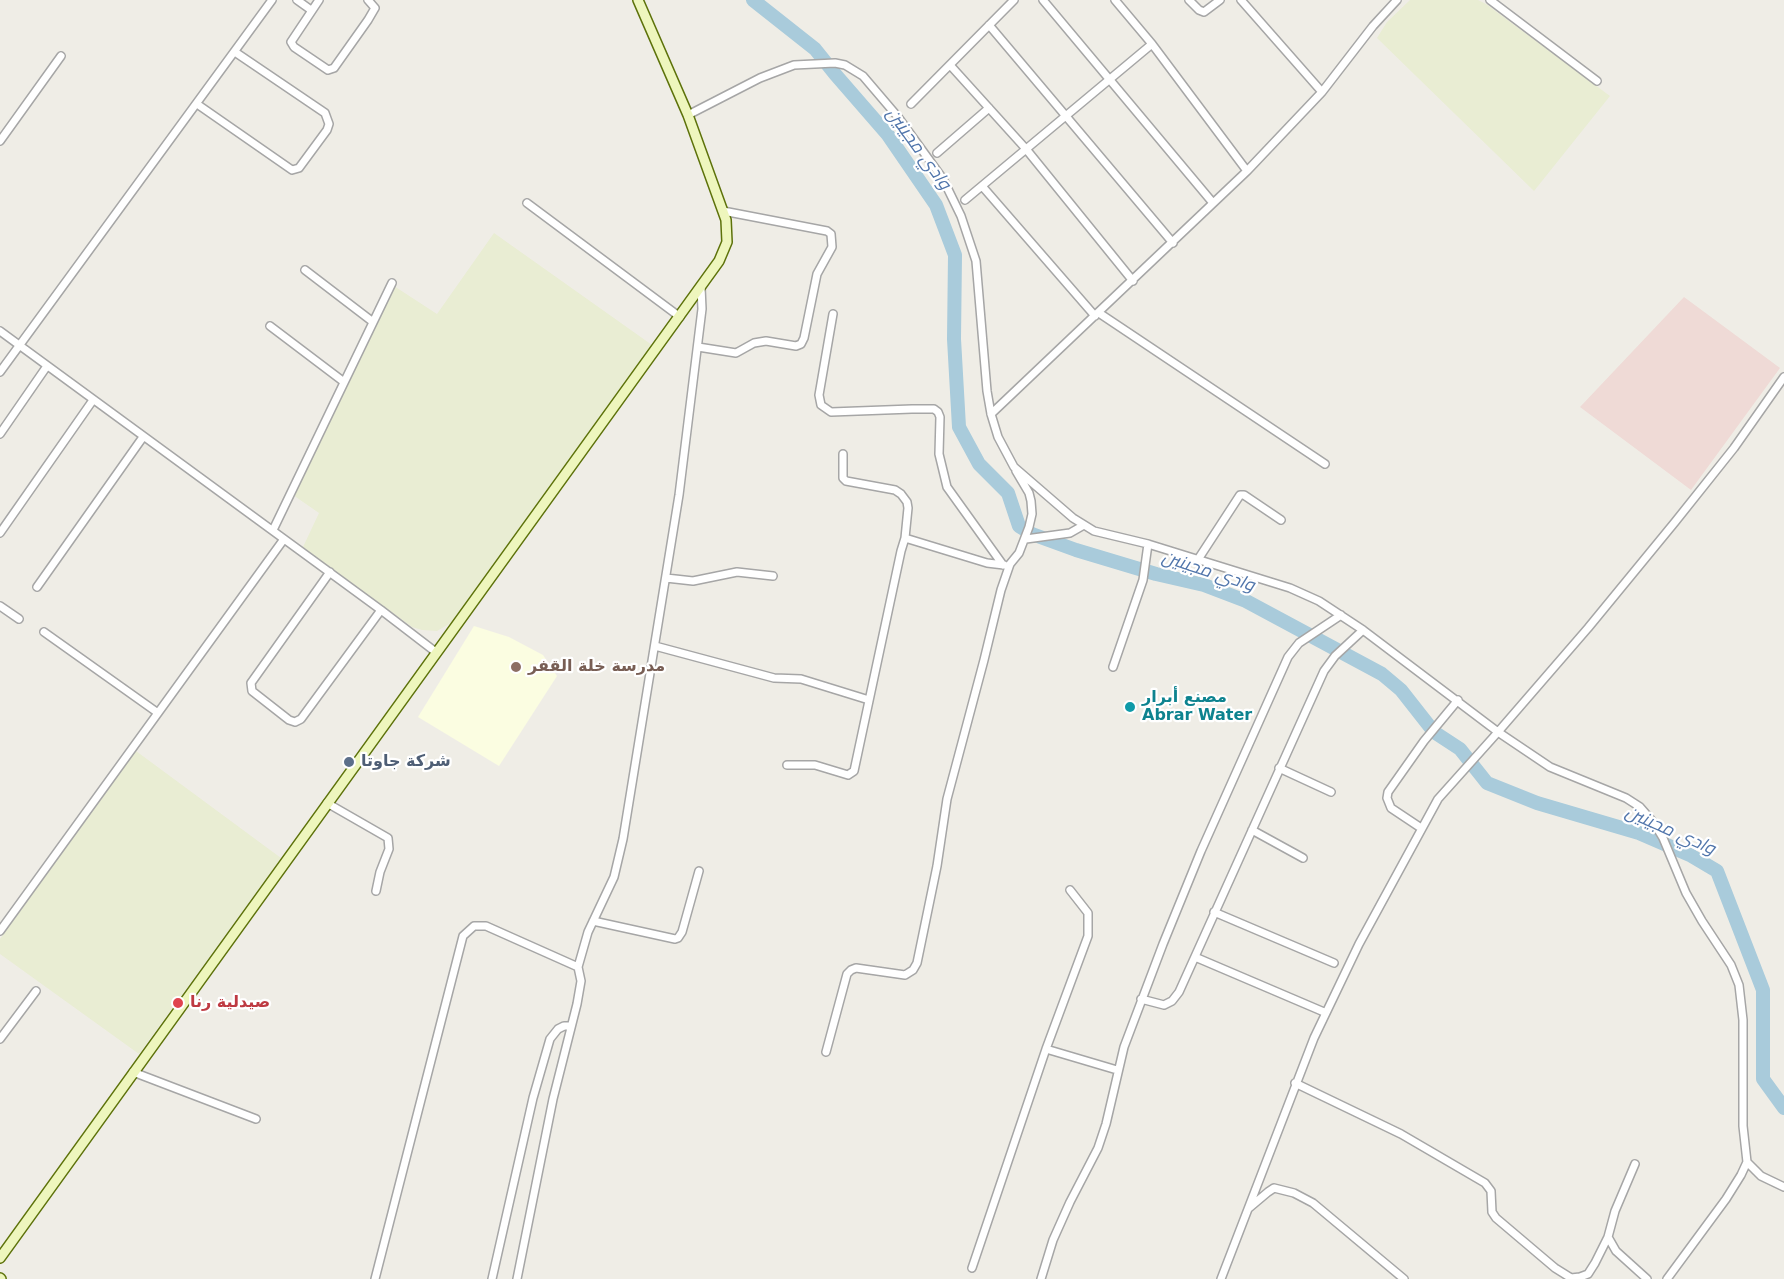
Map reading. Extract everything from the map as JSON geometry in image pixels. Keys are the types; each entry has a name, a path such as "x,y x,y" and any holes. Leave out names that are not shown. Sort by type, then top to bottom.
{"street":[{"path":"0,372 272,0"},
{"path":"297,0 311,9"},
{"path":"319,0 291,42 294,47 328,70 334,68 375,8 368,0"},
{"path":"0,1258 719,261 727,242 728,231 723,211 688,115 638,0"},
{"path":"910,104 1014,0"},
{"path":"1043,0 1213,203"},
{"path":"1115,0 1152,44 1247,171"},
{"path":"1189,0 1198,10 1204,12 1220,0"},
{"path":"1241,0 1322,92"},
{"path":"991,414 1247,171 1322,92 1373,26 1397,0"},
{"path":"1490,0 1597,81"},
{"path":"989,25 1173,243"},
{"path":"965,200 1152,44"},
{"path":"197,104 292,170 299,168 313,149 329,124 325,113 235,52"},
{"path":"0,141 61,56"},
{"path":"688,115 779,70 809,63 835,63 854,69 869,82 929,160 956,203 976,261 991,414 998,437 1029,493 1032,514 1026,539 1019,553 1006,564 984,660 947,799 937,866 917,963 913,970 905,975 856,968 850,970 826,1052"},
{"path":"950,65 1026,149 1133,281"},
{"path":"938,153 988,108"},
{"path":"982,186 1097,315 1325,464"},
{"path":"527,203 680,317"},
{"path":"698,347 736,353 754,343 766,341 796,346 801,344 817,273 832,247 831,234 826,231 723,211"},
{"path":"305,270 374,322"},
{"path":"273,530 392,283"},
{"path":"517,1279 527,1238 540,1160 581,981 578,967 593,921 614,877 623,839 679,495 698,347 702,309 701,287"},
{"path":"833,314 819,395 821,405 831,412 933,409 938,412 940,417 939,454 947,487 1006,564"},
{"path":"270,326 344,382"},
{"path":"0,331 284,538 437,654"},
{"path":"0,434 47,366"},
{"path":"1221,1279 1324,1012 1438,800 1588,628 1675,522 1734,448 1784,377"},
{"path":"0,533 93,399"},
{"path":"37,587 143,437"},
{"path":"787,765 815,765 851,775 855,771 905,538 907,502 895,490 846,481 843,478 843,454"},
{"path":"1014,467 1094,531 1148,544 1290,588 1319,601 1363,630 1498,732 1557,771 1626,798 1640,807 1654,823 1673,858 1686,893 1731,965 1739,985 1743,1020 1743,1126 1747,1162 1745,1169 1726,1199 1667,1279"},
{"path":"1197,561 1240,495 1244,495 1281,520"},
{"path":"1026,539 1070,533 1084,525"},
{"path":"0,931 284,538"},
{"path":"905,538 987,563 1006,564"},
{"path":"1113,667 1143,580 1148,544"},
{"path":"330,572 251,683 252,692 289,720 295,722 301,719 381,610"},
{"path":"666,578 682,582 737,572 774,576"},
{"path":"0,606 19,619"},
{"path":"1041,1279 1057,1230 1098,1148 1106,1124 1117,1070 1141,999 1238,767 1288,657 1299,643 1341,615"},
{"path":"1141,999 1164,1005 1172,1001 1179,992 1324,671 1363,630"},
{"path":"44,632 158,713"},
{"path":"655,646 774,678 801,680 869,700"},
{"path":"1421,828 1391,808 1387,798 1392,785 1458,700"},
{"path":"1279,768 1331,792"},
{"path":"327,803 385,834 388,838 389,849 376,891"},
{"path":"1252,830 1303,858"},
{"path":"593,921 678,938 682,932 699,871"},
{"path":"972,1268 1046,1049 1088,936 1088,913 1070,890"},
{"path":"1214,912 1334,963"},
{"path":"375,1279 463,936 474,926 486,926 578,967"},
{"path":"1195,957 1324,1012"},
{"path":"0,1039 36,991"},
{"path":"492,1279 533,1098 550,1039 558,1029 571,1026"},
{"path":"1046,1049 1117,1070"},
{"path":"133,1072 256,1119"},
{"path":"1295,1083 1401,1134 1485,1183 1491,1191 1492,1212 1496,1218 1563,1274 1572,1278 1588,1274 1608,1237 1615,1212 1635,1164"},
{"path":"1747,1162 1761,1176 1784,1188"},
{"path":"1247,1210 1274,1188 1294,1192 1313,1203 1404,1279"},
{"path":"1608,1237 1616,1251 1647,1279"}],"shaded area":[{"path":"1410,0 1478,0 1610,96 1534,191 1377,38 1387,22"},
{"path":"494,233 652,345 454,621 437,631 422,630 412,627 303,547 319,513 293,495 394,286 437,314"},
{"path":"1684,297 1780,368 1691,490 1580,407"},
{"path":"474,626 509,637 543,655 557,676 499,766 418,717"},
{"path":"136,751 281,858 139,1054 0,954 0,939"}],"waterway":[{"name":"وادي مجينين","path":"753,0 815,49 888,135 936,205 955,255 954,339 959,427 979,464 1008,493 1019,526 1032,534 1076,550 1156,574 1204,585 1246,601 1382,674 1401,690 1434,732 1460,749 1487,783 1537,803 1639,833 1690,855 1717,871 1763,990 1763,1079 1784,1108"}],"place":[{"name":"مدرسة خلة القفر","path":"516,667"},
{"name":"مصنع أبرار Abrar Water","path":"1130,707"},
{"name":"شركة جاوتا","path":"349,762"},
{"name":"صيدلية رنا","path":"178,1003"}]}
